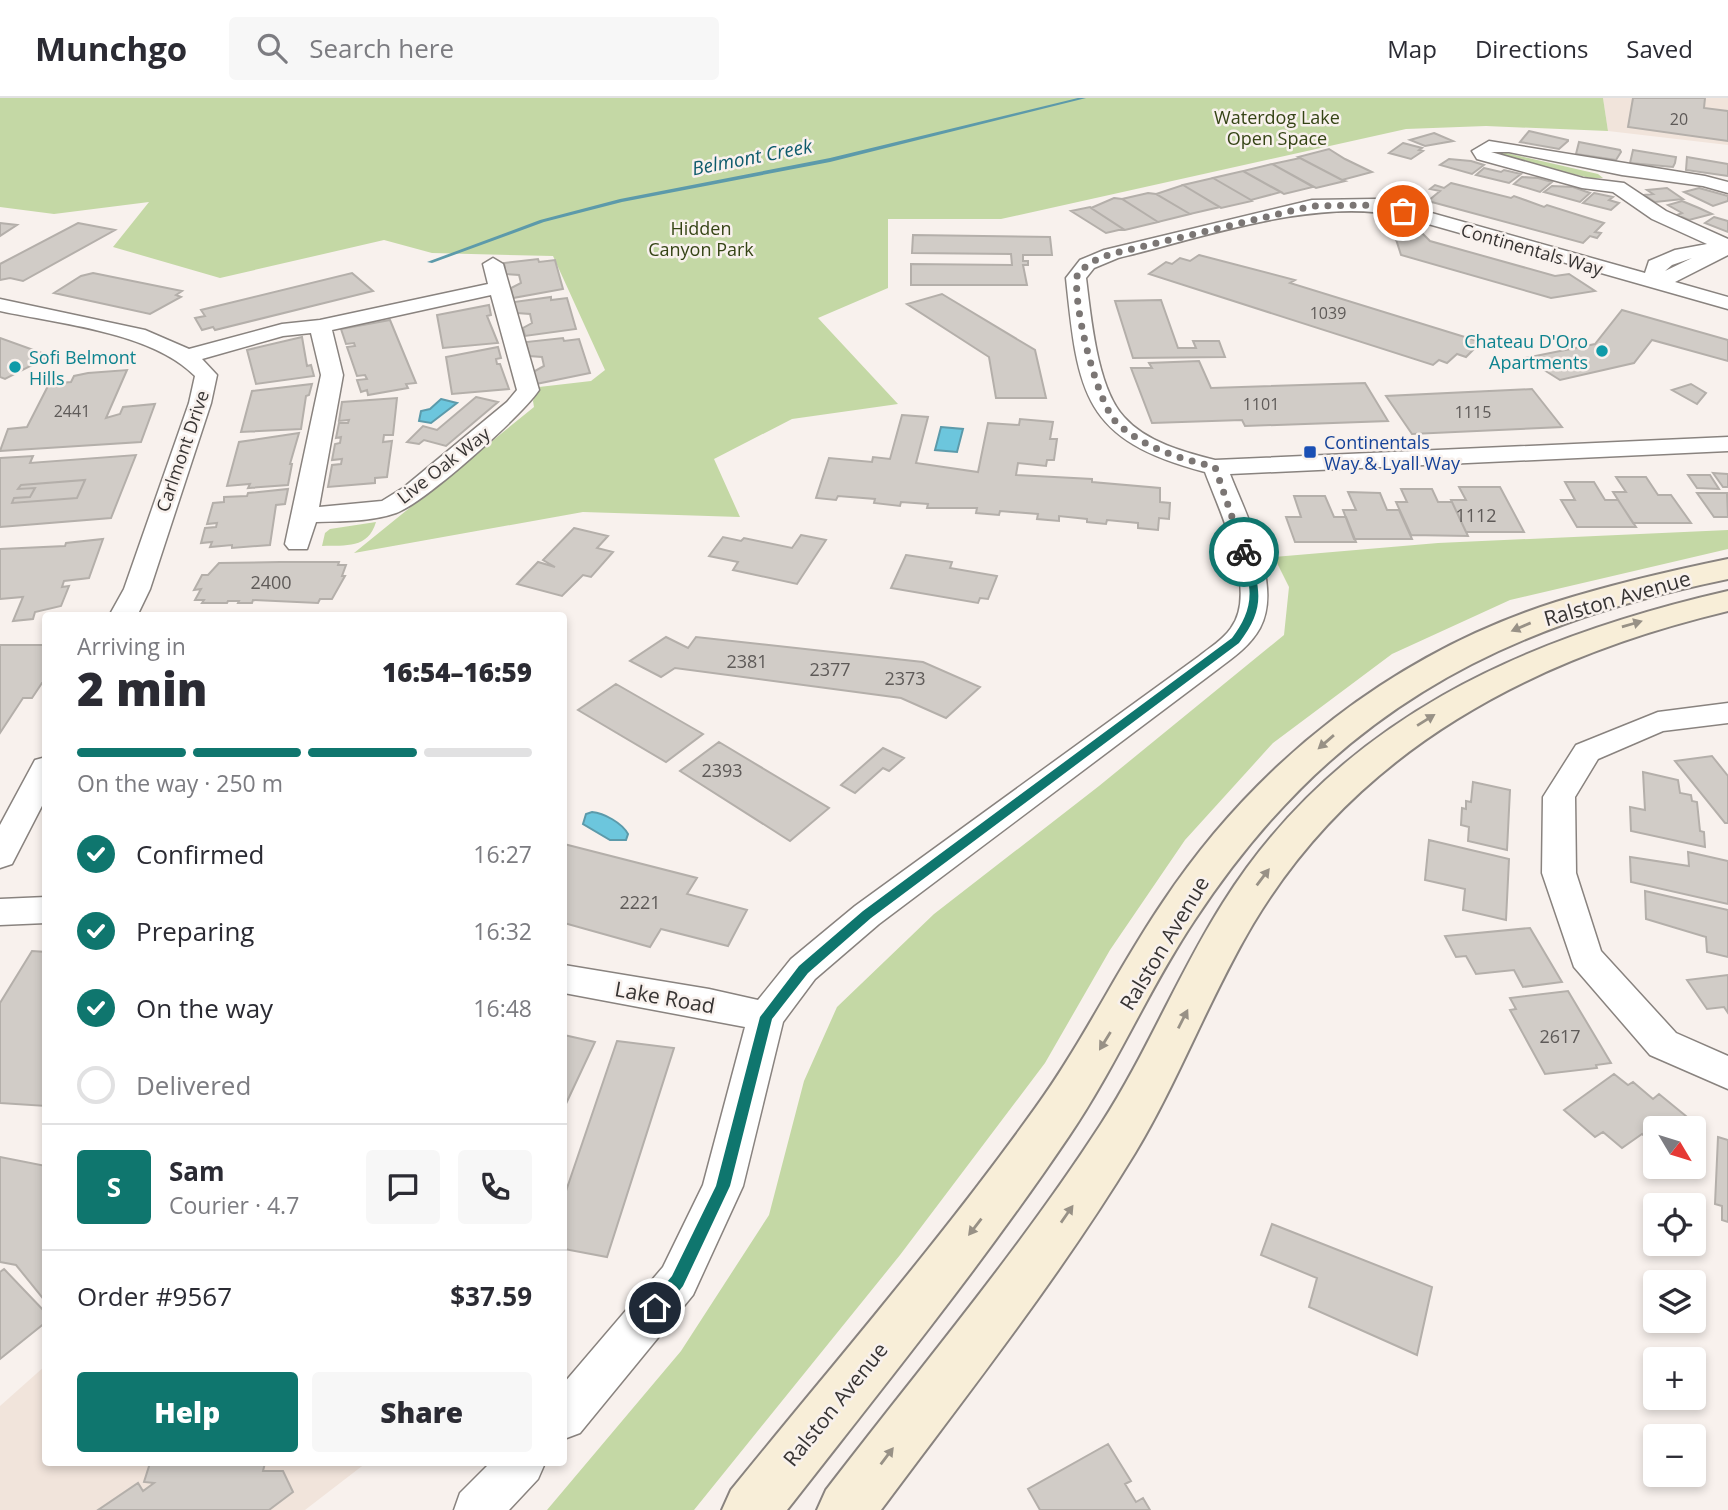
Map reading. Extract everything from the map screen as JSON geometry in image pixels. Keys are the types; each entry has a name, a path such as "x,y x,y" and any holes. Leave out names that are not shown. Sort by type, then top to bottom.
{"main road":[{"name":"Ralston Avenue","path":"751,1510 1018,1172 1111,1033 1177,914 1229,842 1294,770 1381,700 1427,671 1483,643 1595,601 1728,569"},
{"name":"Ralston Avenue","path":"846,1510 1070,1210 1120,1136 1226,934 1259,882 1335,795 1415,727 1513,671 1622,627 1728,601"}],"street":[{"path":"1728,188 1705,181 1617,178 1582,183 1498,162 1483,155 1481,151 1489,146 1509,147 1617,178 1659,215 1728,247"},
{"name":"Continentals Way","path":"1728,303 1403,211 1375,205 1344,203 1312,206 1111,254 1087,264 1076,278 1081,329 1103,400 1115,422 1145,444 1215,467 1728,444"},
{"path":"1654,284 1728,247"},
{"name":"Live Oak Way","path":"305,515 363,513 390,507 412,493 520,402 527,390 493,264"},
{"path":"0,305 137,335 187,356 282,330 320,327 498,288"},
{"path":"298,544 332,375 320,327"},
{"name":"Carlmont Drive","path":"125,612 137,589 200,403 206,375 187,356"},
{"path":"567,1414 678,1281 723,1186 766,1017 803,969 867,915 1236,641 1248,625 1255,587 1215,467"},
{"path":"1728,713 1658,722 1587,752 1559,797 1559,873 1586,957 1663,1044 1728,1073"},
{"path":"0,856 42,775"},
{"path":"0,912 42,910"},
{"name":"Lake Road","path":"567,979 709,1003 766,1017"},
{"path":"477,1510 519,1466"}],"shaded area":[{"path":"1603,98 1728,98 1728,145 1608,131"},
{"path":"42,1369 42,1466 362,1466 305,1510 0,1510 0,1406"}],"green space":[{"name":"Hidden Canyon Park","path":"0,98 1603,98 1608,131 1486,126 1406,129 1001,219 888,219 888,288 818,318 898,404 792,419 714,459 740,517 583,512 354,553 534,407 533,401 539,387 591,381 605,370 553,256 432,253 384,240 220,278 113,247 149,202 54,214 0,207"},
{"path":"1498,151 1598,174 1603,178 1590,178 1498,156"},
{"path":"376,522 368,537 362,541 348,545 322,546 325,533 330,529"},
{"path":"1728,530 1728,549 1510,600 1392,654 1273,743 1185,840 1110,950 1045,1063 900,1255 694,1510 547,1510 681,1351 769,1215 804,1081 837,1007 934,914 1099,786 1284,635 1289,587 1274,557 1438,543"}],"water":[{"path":"441,399 457,403 431,423 419,421 421,411 430,409"},
{"path":"941,427 963,429 957,452 935,450"},
{"path":"592,812 607,816 622,826 628,834 626,840 610,840 583,824 586,814"}],"building":[{"path":"1633,98 1705,98 1704,108 1728,111 1728,141 1628,127"},
{"path":"1529,131 1568,141 1559,149 1520,142"},
{"path":"1434,133 1453,141 1425,146 1410,140"},
{"path":"1579,142 1621,152 1616,160 1576,154"},
{"path":"1403,143 1422,148 1419,150 1423,151 1411,159 1389,153"},
{"path":"1329,149 1372,172 1342,180 1298,157"},
{"path":"1633,150 1676,157 1675,163 1673,167 1630,163"},
{"path":"1687,157 1728,164 1728,176 1686,170"},
{"path":"1300,158 1345,181 1316,188 1272,164"},
{"path":"1449,159 1484,165 1472,174 1440,165"},
{"path":"1272,164 1313,187 1284,194 1243,171"},
{"path":"1484,168 1521,174 1509,183 1476,175"},
{"path":"1243,171 1281,192 1251,200 1213,178"},
{"path":"1522,177 1552,182 1540,192 1514,184"},
{"path":"1213,178 1252,201 1221,208 1183,185"},
{"path":"1451,183 1511,198 1514,196 1604,223 1595,232 1601,233 1597,238 1590,236 1583,243 1428,201 1440,191 1430,189 1435,185 1444,188"},
{"path":"1183,185 1220,207 1190,214 1156,194"},
{"path":"1552,186 1573,187 1590,193 1580,202 1544,192"},
{"path":"1667,188 1683,199 1655,202 1644,195 1653,194 1647,190"},
{"path":"1699,188 1728,196 1728,201 1713,206 1684,192"},
{"path":"1148,193 1156,194 1190,214 1158,222 1122,199"},
{"path":"1594,193 1613,197 1609,200 1619,203 1611,210 1583,203"},
{"path":"1114,198 1122,199 1158,222 1125,230 1091,208"},
{"path":"1682,201 1712,214 1689,220 1677,215 1682,213 1668,205"},
{"path":"1090,207 1123,229 1106,233 1071,211"},
{"path":"1714,217 1728,221 1728,232 1705,223"},
{"path":"0,223 17,225 0,236"},
{"path":"78,223 115,230 23,281 10,278 0,280 0,264"},
{"path":"1394,233 1423,234 1430,241 1555,276 1569,274 1595,291 1551,298 1401,255"},
{"path":"913,235 1050,237 1052,255 1023,255 1023,261 1028,261 1028,265 1023,265 1027,285 911,285 911,264 1012,265 1011,254 912,253"},
{"path":"1199,255 1295,280 1290,283 1481,342 1466,357 1457,354 1447,363 1439,360 1433,365 1149,274 1166,262 1172,264 1180,258 1190,261"},
{"path":"538,259 539,262 555,260 563,289 513,298 511,288 521,283 519,275 506,274 504,263"},
{"path":"93,273 182,291 176,295 181,297 150,314 54,293 81,276"},
{"path":"352,273 373,291 215,330 213,327 202,330 195,318 205,316 201,310"},
{"path":"942,294 1035,350 1046,398 996,398 989,357 907,304"},
{"path":"551,297 551,300 567,298 576,329 525,336 523,328 532,323 530,314 517,313 514,302"},
{"path":"1161,300 1178,348 1196,348 1193,341 1219,341 1225,357 1133,358 1115,301"},
{"path":"489,305 491,315 487,316 498,343 443,348 437,315"},
{"name":"Chateau D'Oro Apartments","path":"1622,310 1728,340 1728,361 1652,340 1634,363 1560,380 1525,358 1595,344"},
{"path":"390,320 416,383 406,384 408,388 368,395 367,390 361,392 357,380 367,379 365,375 357,376 347,347 355,346 354,343 346,344 341,329"},
{"path":"302,337 307,366 311,365 314,376 256,384 247,350"},
{"name":"Sofi Belmont Hills","path":"0,338 50,356 5,379 0,377"},
{"path":"563,338 564,341 579,339 590,373 536,384 533,372 544,366 542,357 529,356 526,342"},
{"path":"498,347 501,358 496,359 497,364 500,364 509,389 452,394 446,357"},
{"path":"1199,361 1211,388 1365,383 1388,421 1245,426 1242,420 1152,423 1131,368 1152,368 1149,363"},
{"path":"127,370 106,418 120,414 123,407 155,404 141,442 0,451 8,429 27,427 49,384 71,382 74,376 88,373"},
{"path":"312,384 309,395 306,396 301,429 241,432 252,391"},
{"path":"1691,384 1706,393 1697,404 1672,390"},
{"path":"1532,389 1562,427 1412,434 1386,396"},
{"path":"476,397 498,402 446,446 424,440 419,444 407,442 423,426 437,430"},
{"path":"397,398 393,435 384,435 383,442 392,441 387,477 375,478 375,483 328,487 332,465 341,464 342,459 332,460 335,444 340,443 341,437 336,438 339,423 348,423 349,420 339,421 342,402"},
{"path":"902,415 928,417 916,463 978,472 988,423 1019,425 1020,419 1053,422 1050,439 1057,439 1054,460 1047,460 1046,466 1018,463 1016,475 1092,479 1092,482 1160,488 1160,502 1170,503 1169,519 1159,518 1158,530 1138,528 1138,523 1107,520 1106,524 1059,516 1059,521 1037,519 1038,514 1000,511 999,515 976,513 977,508 927,508 928,504 901,502 900,506 874,503 875,499 838,496 836,500 816,498 829,458 872,462 873,457 890,459"},
{"path":"299,433 290,464 288,485 248,488 250,484 227,486 239,442"},
{"path":"136,455 111,518 0,527 0,458 33,456 30,463","holes":["85,480 77,498 12,503 14,498 30,497 35,488 18,489 21,485"]},
{"path":"1713,473 1728,474 1728,487 1723,487"},
{"path":"1688,475 1710,475 1719,489 1697,488"},
{"path":"1616,477 1646,477 1658,495 1671,495 1691,523 1633,523 1613,492 1626,492"},
{"path":"85,480 77,498 12,503 14,498 30,497 35,488 18,489 21,485"},
{"path":"1565,482 1594,482 1605,500 1618,500 1636,527 1577,527 1561,500 1575,500"},
{"path":"1459,487 1500,487 1524,532 1466,532 1451,500 1466,500"},
{"path":"288,489 285,504 276,505 270,545 232,548 232,545 210,547 212,542 201,543 205,528 216,527 217,523 207,524 213,503 224,502 224,497"},
{"path":"1401,489 1432,489 1438,502 1452,502 1468,536 1411,535 1396,502 1407,502"},
{"path":"1348,492 1380,493 1387,510 1399,510 1412,539 1354,539 1343,510 1356,510"},
{"path":"1697,493 1727,493 1728,517 1714,517"},
{"path":"1294,496 1325,496 1334,517 1346,517 1356,542 1295,542 1286,517 1301,517"},
{"path":"574,528 608,536 597,548 613,552 591,577 583,575 562,596 517,584 538,562 555,567 543,560"},
{"path":"801,535 826,540 797,584 733,570 738,562 709,556 723,537 741,541 744,538 792,548"},
{"path":"103,539 89,578 64,581 62,587 69,586 61,606 35,612 33,619 13,621 23,597 0,599 0,549 65,546 66,543"},
{"path":"906,555 952,562 950,568 997,576 988,599 980,598 978,603 891,588"},
{"path":"339,562 338,565 346,565 342,576 345,576 332,599 320,599 318,603 253,600 252,603 202,603 204,600 195,600 201,589 194,590 202,575 208,575 219,563"},
{"path":"666,637 688,648 696,637 923,662 980,687 946,718 901,698 675,668 661,677 630,661"},
{"path":"0,645 42,645 42,683 32,698 23,698 0,733"},
{"path":"616,684 703,734 666,762 578,710"},
{"path":"719,742 829,808 790,841 680,771"},
{"path":"883,748 904,758 889,771 883,768 855,793 841,785"},
{"path":"1712,756 1728,776 1728,823 1725,823 1675,761"},
{"path":"1643,772 1678,780 1680,793 1691,795 1692,801 1697,802 1700,831 1704,832 1705,847 1631,831 1630,807 1645,810"},
{"path":"1473,782 1510,790 1507,850 1468,841 1469,827 1461,825 1462,808 1466,809 1466,801 1471,802"},
{"path":"1429,840 1509,859 1506,920 1463,910 1465,889 1425,880"},
{"path":"567,845 697,878 687,894 747,910 728,946 661,929 650,947 567,924"},
{"path":"1688,852 1728,861 1728,904 1631,882 1630,857 1689,866"},
{"path":"1645,891 1728,910 1728,957 1707,952 1706,937 1646,919"},
{"path":"1530,928 1562,982 1523,987 1514,970 1476,974 1466,956 1456,957 1445,936"},
{"path":"32,951 42,952 42,1106 0,1103 0,1003"},
{"path":"1728,975 1728,1013 1724,1007 1707,1009 1687,980"},
{"path":"1568,991 1611,1063 1596,1065 1597,1068 1545,1074 1510,1010 1516,1009 1510,998"},
{"path":"567,1036 595,1042 567,1102"},
{"path":"617,1041 674,1048 607,1257 567,1250 567,1188"},
{"path":"1614,1074 1628,1085 1633,1082 1653,1099 1659,1094 1686,1116 1643,1116 1643,1135 1622,1148 1603,1132 1595,1137 1564,1110"},
{"path":"1718,1137 1728,1140 1728,1222 1722,1220 1722,1206 1715,1204"},
{"path":"0,1157 42,1165 42,1297 16,1265 0,1262"},
{"path":"1272,1224 1432,1287 1417,1355 1309,1307 1317,1278 1261,1255"},
{"path":"4,1269 42,1309 42,1325 0,1359 0,1272"},
{"path":"1108,1444 1131,1481 1125,1484 1136,1502 1143,1498 1150,1510 1040,1510 1028,1489"},
{"path":"149,1466 264,1466 263,1471 283,1471 293,1492 269,1510 98,1510 138,1483 143,1491 154,1483 144,1482"}],"waterway":[{"name":"Belmont Creek","path":"430,262 542,221 622,200 830,160 1084,98"}],"way so far":[{"path":"1244,552 1215,467 1174,456 1145,444 1115,422 1103,400 1081,329 1076,278 1078,272 1087,264 1111,254 1312,206 1344,203 1375,205 1403,211"}],"place":[{"name":"Chateau D'Oro Apartments","path":"1602,351"},
{"name":"Sofi Belmont Hills","path":"15,367"},
{"name":"Continentals Way & Lyall Way","path":"1310,452"}],"route":[{"path":"655,1308 678,1281 723,1186 766,1017 803,969 867,915 1236,641 1248,625 1255,587 1244,552"}],"park label":[{"name":"Waterdog Lake Open Space","path":"1277,127"}]}
